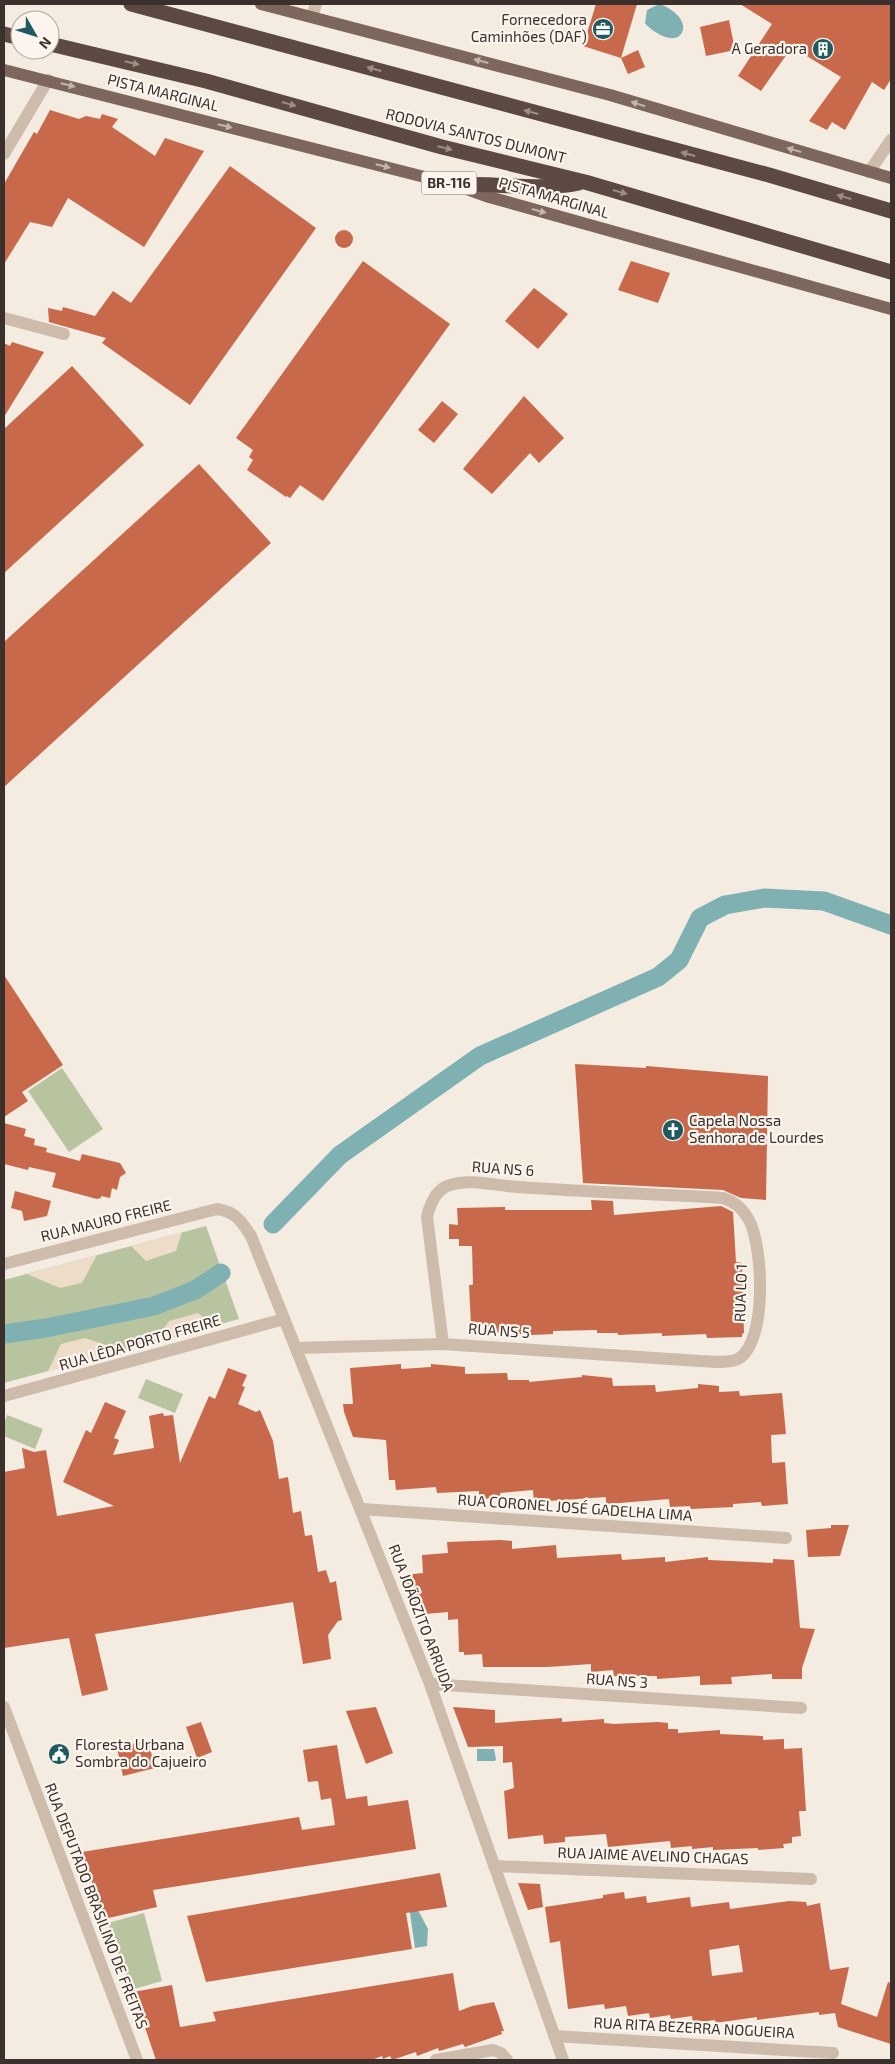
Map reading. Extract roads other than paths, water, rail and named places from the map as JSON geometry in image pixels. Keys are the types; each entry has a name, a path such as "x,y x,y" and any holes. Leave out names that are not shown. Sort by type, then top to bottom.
{"highway":[{"path":"131,4 769,175 891,211"},
{"name":"RODOVIA SANTOS DUMONT","path":"60,46 206,81 442,147 585,182 891,272"},
{"path":"456,185 496,184 538,189 585,182"}],"main road":[{"path":"261,4 610,95 891,178"},
{"name":"PISTA MARGINAL","path":"4,70 456,185 498,200 891,309"}],"street":[{"path":"312,17 316,4"},
{"path":"4,154 48,80"},
{"path":"869,172 891,140"},
{"path":"4,318 64,334"},
{"name":"RUA NS 6","path":"443,1344 426,1217 430,1202 444,1188 466,1182 517,1187 723,1198"},
{"name":"RUA LO 1","path":"700,1361 737,1360 747,1351 756,1330 758,1255 750,1222 743,1210 734,1202 723,1198"},
{"name":"RUA MAURO FREIRE","path":"4,1264 217,1209"},
{"name":"RUA JOÃOZITO ARRUDA","path":"217,1209 230,1211 251,1236 362,1509 385,1573 430,1684 564,2060"},
{"name":"RUA LÊDA PORTO FREIRE","path":"4,1396 284,1319"},
{"name":"RUA NS 5","path":"296,1348 443,1344 700,1361"},
{"name":"RUA CORONEL JOSÉ GADELHA LIMA","path":"362,1509 786,1538"},
{"name":"RUA NS 3","path":"430,1684 801,1708"},
{"name":"RUA DEPUTADO BRASILINO DE FREITAS","path":"4,1707 137,2060"},
{"name":"RUA JAIME AVELINO CHAGAS","path":"494,1866 811,1879"},
{"name":"RUA RITA BEZERRA NOGUEIRA","path":"554,2036 833,2052"},
{"path":"436,2060 493,2050 501,2053 507,2060"}],"water":[{"path":"659,4 672,10 682,21 683,30 676,38 664,37 645,23 647,10"},
{"path":"477,1749 494,1749 495,1761 477,1761"},
{"path":"408,1899 418,1910 428,1929 427,1946 415,1948"}],"waterway":[{"path":"273,1224 340,1155 480,1056 658,977 679,960 700,918 725,905 764,898 824,901 891,925"},
{"path":"4,1334 46,1328 154,1306 195,1290 221,1273"}],"place":[{"name":"Fornecedora Caminhões (DAF)","path":"603,29"},
{"name":"A Geradora","path":"823,49"},
{"name":"Capela Nossa Senhora de Lourdes","path":"673,1130"},
{"name":"Floresta Urbana Sombra do Cajueiro","path":"59,1754"}]}
